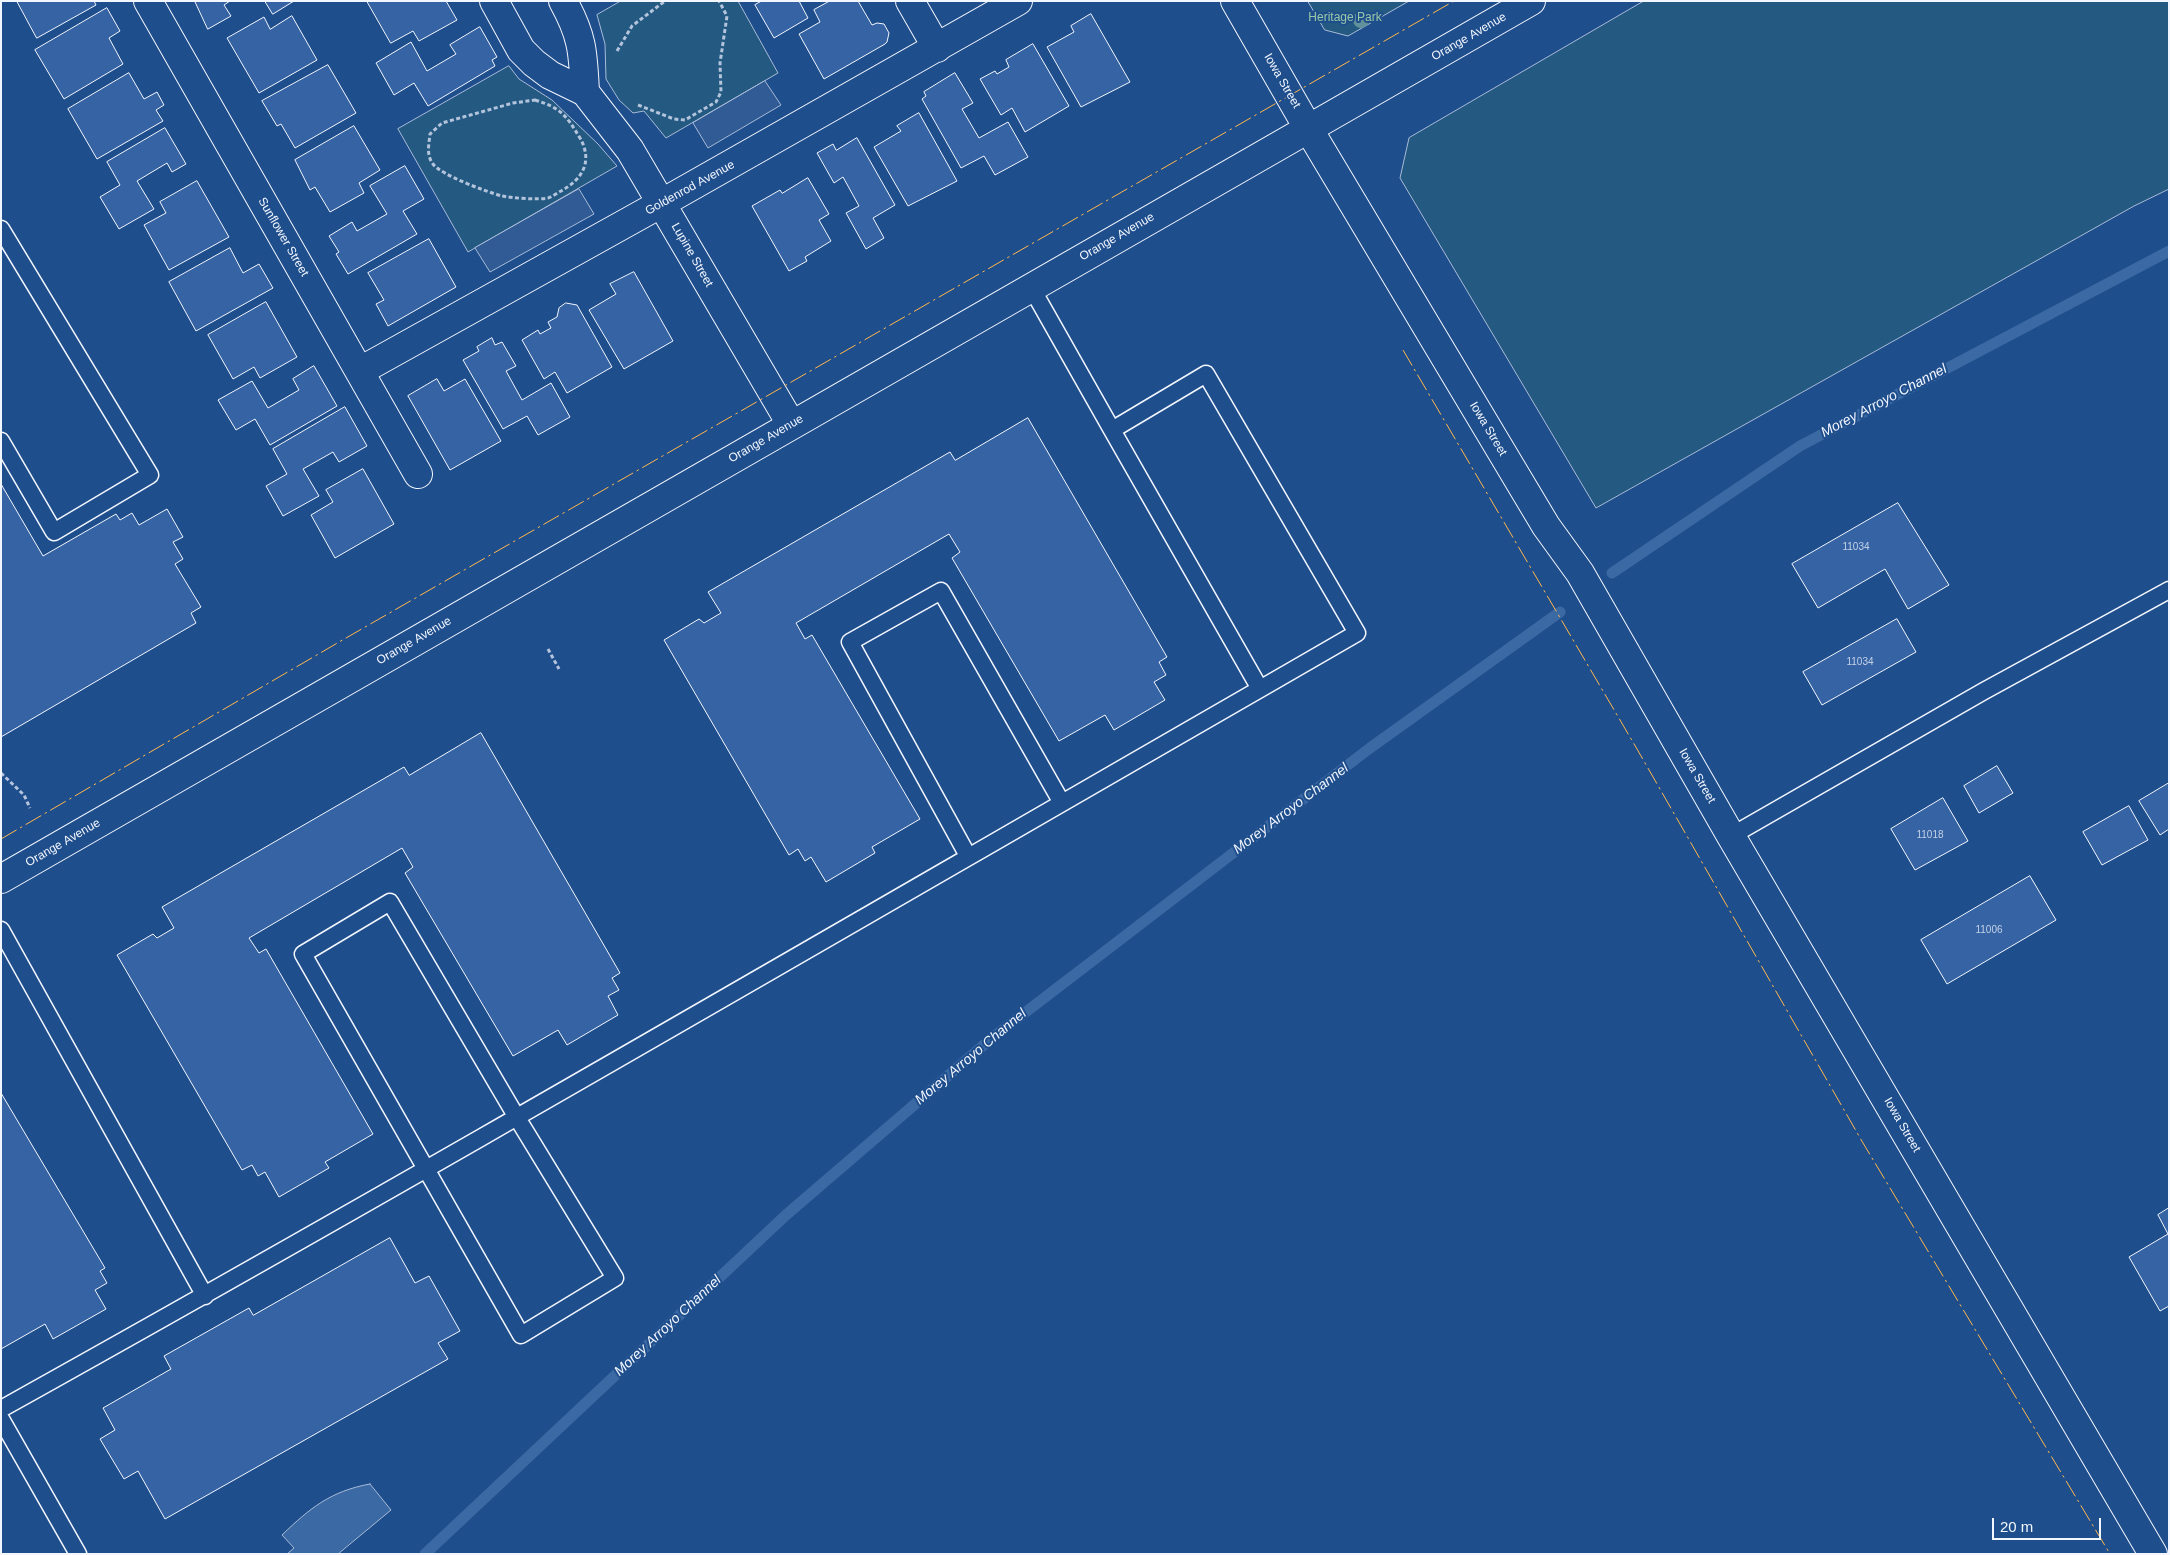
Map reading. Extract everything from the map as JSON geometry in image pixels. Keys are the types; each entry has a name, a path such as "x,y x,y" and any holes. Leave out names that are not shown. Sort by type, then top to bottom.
{"street":[{"name":"Sunflower Street","path":"148,1 418,474"},
{"name":"Lupine Street","path":"494,1 522,50 534,63 550,75 585,92 630,150 791,424"},
{"path":"563,1 578,30 582,46 585,92"},
{"path":"910,1 936,48"},
{"name":"Goldenrod Avenue","path":"360,371 662,203 1018,1"},
{"name":"Iowa Street","path":"1235,1 1308,128 1546,526 1580,573 1731,836 2154,1554"},
{"name":"Orange Avenue","path":"1,879 1031,286 1531,1"}],"lane":[{"path":"1,229 150,475 54,532 1,441"},
{"path":"1031,286 1260,689"},
{"path":"1,1409 205,1296 1357,633 1206,374 1112,430"},
{"path":"1731,836 1984,690 2169,590"},
{"path":"968,856 850,642 941,591 1062,803"},
{"path":"390,902 516,1116 615,1278 521,1335 303,954 390,902"},
{"path":"1,930 205,1296"},
{"path":"1,1419 78,1554"}],"path":[{"path":"615,58 617,50 632,26 665,1"},
{"path":"635,104 674,119 685,120 716,102 721,92 720,63 726,16 719,1"},
{"path":"535,100 555,107 571,122 583,143 586,162 581,176 574,184 548,198 502,196 443,174 432,163 428,152 430,134 442,123 513,103 535,100"},
{"path":"548,649 559,670"},
{"path":"1,772 24,795 30,808"}],"green space":[{"path":"621,1 738,1 778,73 666,138 644,111 633,113 619,100 606,79 605,44 597,15"},
{"name":"Heritage Park","path":"1308,1 1409,1 1348,36 1325,30"},
{"path":"1644,1 2169,1 2169,189 2134,206 1596,508 1400,178 1409,138"},
{"path":"509,66 519,79 552,100 598,144 617,166 468,252 398,129"}],"shaded area":[{"path":"765,81 781,105 708,148 693,123"},
{"path":"579,189 594,214 490,272 475,248"},
{"path":"370,1484 391,1510 338,1554 287,1554 294,1548 282,1535 302,1517 332,1496"}],"building":[{"path":"17,1 94,1 96,5 37,38"},
{"path":"195,1 230,1 224,5 231,16 208,29"},
{"path":"265,1 294,1 273,14"},
{"path":"367,1 446,1 457,20 419,41 413,31 391,43"},
{"path":"762,1 799,1 808,18 774,38 755,5"},
{"path":"830,1 858,1 872,25 877,23 884,24 889,33 885,44 824,79 799,34 820,22 814,10"},
{"path":"107,8 120,31 109,38 123,64 64,99 35,50"},
{"path":"1091,14 1130,82 1081,107 1047,47 1074,32 1071,26"},
{"path":"292,16 317,60 259,93 227,38 264,17 270,29"},
{"path":"480,27 497,57 492,60 495,66 428,106 414,83 394,95 376,63 411,42 427,71 456,54 450,45"},
{"path":"1033,44 1069,106 1025,132 1012,108 1001,115 980,79 995,71 997,74 1009,67 1006,60"},
{"path":"328,65 356,113 295,148 281,124 277,126 262,101"},
{"path":"129,73 144,99 157,92 164,105 156,110 163,121 97,159 68,109"},
{"path":"955,73 973,103 962,109 979,138 1008,122 1028,157 995,175 984,156 961,168 922,99 926,96 924,92"},
{"path":"919,113 957,181 908,206 874,147 901,131 897,126"},
{"path":"354,126 380,170 359,183 364,193 330,212 315,187 310,190 295,160"},
{"path":"165,128 186,164 172,172 167,163 137,181 154,209 119,229 100,197 120,185 107,162"},
{"path":"857,138 895,205 873,218 884,238 866,249 846,213 859,206 843,177 834,183 817,153 833,144 836,150"},
{"path":"405,166 424,199 403,211 417,234 348,274 336,254 339,252 329,236 352,222 357,231 387,214 370,186"},
{"path":"808,178 829,214 819,220 831,241 805,257 807,261 789,271 752,206 780,190 782,193"},
{"path":"197,181 229,237 169,270 144,225 166,213 160,202"},
{"path":"429,239 456,287 388,326 376,304 384,300 368,273"},
{"path":"230,248 243,273 259,264 273,288 196,331 169,282"},
{"path":"634,272 673,341 624,369 589,310 616,294 610,284"},
{"path":"266,302 297,357 260,378 254,367 233,379 208,335"},
{"path":"566,303 577,305 612,367 567,393 555,372 544,379 522,340 538,330 540,334 551,328 548,322 557,317 559,308"},
{"path":"492,338 495,345 502,342 516,366 506,371 522,400 551,383 570,417 538,435 527,416 503,429 463,360 479,351 477,347"},
{"path":"314,366 337,406 270,445 255,419 236,430 218,400 252,381 268,408 299,390 293,379"},
{"path":"437,379 444,391 465,379 501,441 450,470 408,396"},
{"path":"345,407 367,446 339,462 333,452 303,469 319,496 283,516 266,486 287,474 273,449"},
{"path":"1028,418 1167,657 1159,662 1166,675 1154,682 1165,700 1114,730 1105,715 1059,741 952,558 960,552 949,534 796,623 805,639 812,635 920,819 872,847 875,853 826,882 811,857 805,861 798,849 789,855 664,640 699,619 704,623 721,613 708,592 950,452 955,460"},
{"path":"363,469 394,524 335,558 311,515 333,502 326,490"},
{"path":"1,484 43,556 116,514 120,520 132,513 139,525 167,509 183,537 173,542 183,559 175,564 201,607 191,613 196,623 1,737"},
{"path":"1898,503 1949,585 1908,609 1885,569 1818,608 1792,564"},
{"path":"1897,619 1916,652 1822,705 1803,672"},
{"path":"481,733 620,973 612,978 619,990 608,996 618,1015 567,1045 558,1030 513,1056 405,873 413,867 402,848 249,938 259,953 266,949 373,1134 325,1162 329,1168 279,1197 265,1172 258,1176 252,1165 242,1170 117,955 153,934 157,938 174,928 162,907 404,767 409,775"},
{"path":"1997,766 2013,793 1979,813 1964,786"},
{"path":"2169,783 2169,829 2160,835 2139,801"},
{"path":"1943,798 1968,841 1915,870 1891,829"},
{"path":"2129,806 2148,840 2102,865 2083,832"},
{"path":"2030,876 2056,920 1947,984 1921,940"},
{"path":"1,1093 105,1268 100,1271 107,1283 95,1290 106,1309 53,1339 45,1324 1,1349"},
{"path":"2169,1208 2169,1306 2160,1311 2129,1257 2168,1234 2158,1215"},
{"path":"390,1238 415,1283 429,1276 460,1331 438,1343 448,1359 165,1519 138,1471 124,1479 100,1439 115,1430 103,1408 171,1369 164,1356 249,1308 253,1315"}],"waterway":[{"name":"Morey Arroyo Channel","path":"1612,573 1800,446 2169,251"},
{"name":"Morey Arroyo Channel","path":"425,1554 786,1215 992,1038 1370,748 1560,612"}],"power":[{"path":"1,839 346,638 1454,1"},
{"path":"1403,350 1637,749 1863,1143 2110,1554"}]}
